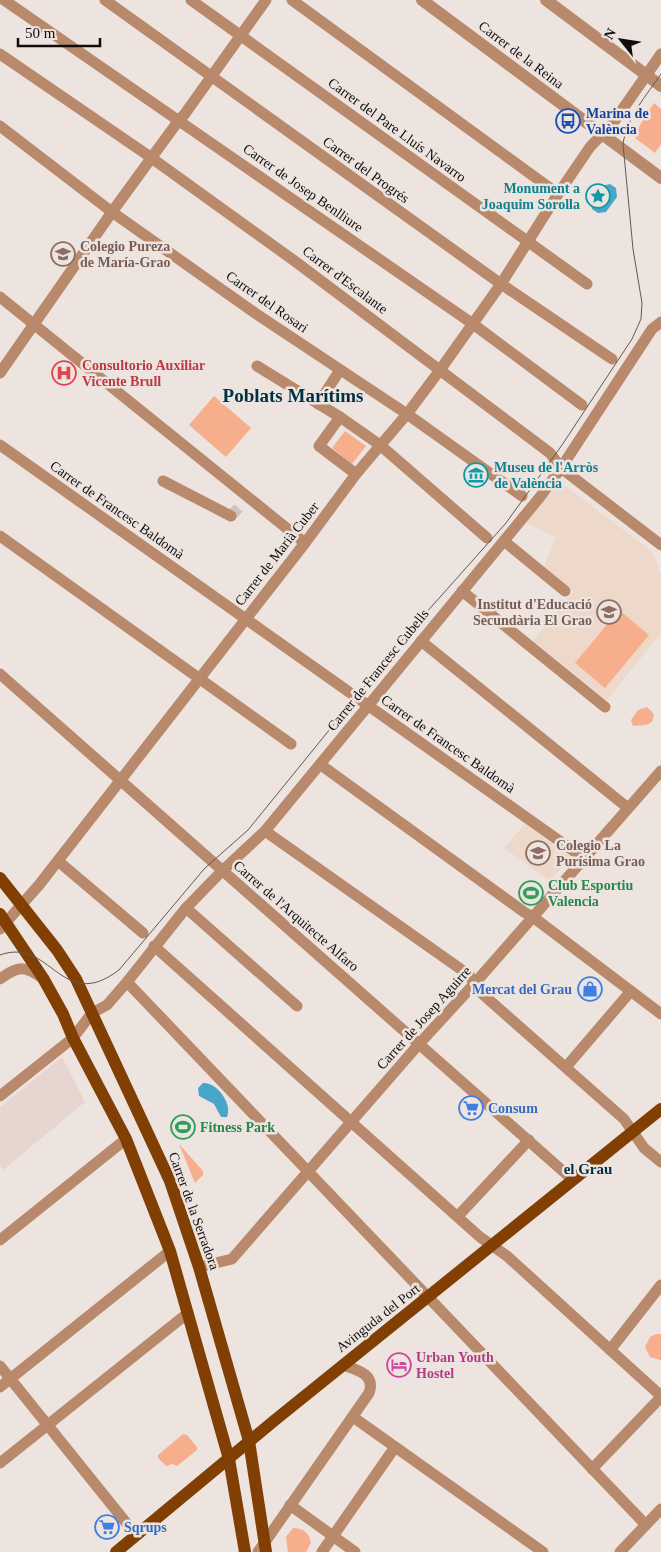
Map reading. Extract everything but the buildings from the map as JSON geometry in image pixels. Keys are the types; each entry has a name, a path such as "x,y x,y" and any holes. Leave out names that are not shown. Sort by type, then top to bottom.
{"main road":[{"name":"Carrer de la Serradora","path":"0,878 57,950 76,979 170,1181 199,1267 249,1441 263,1549"},
{"path":"2,922 42,978 63,1014 73,1038 126,1139 170,1251 229,1459 245,1552"},
{"name":"Avinguda del Port","path":"116,1552 249,1441 661,1109"}],"street":[{"name":"Carrer de Josep Benlliure","path":"4,0 473,324 582,404"},
{"name":"Carrer del Progrés","path":"105,0 501,284 612,359"},
{"name":"Carrer del Pare Lluís Navarro","path":"190,0 588,284"},
{"path":"0,373 112,212 266,0"},
{"path":"292,0 558,194"},
{"name":"Carrer de la Reina","path":"422,0 661,178"},
{"path":"546,0 661,86"},
{"name":"Carrer d'Escalante","path":"0,54 151,158 296,262 550,453 562,468 661,545"},
{"name":"Carrer de Marià Cuber","path":"2,922 39,885 305,543 356,474 407,414 501,284 590,147 613,123 661,54"},
{"name":"Carrer del Rosari","path":"0,126 112,212 340,370 407,414 522,496"},
{"path":"0,297 245,501 305,543"},
{"name":"Carrer de Francesc Cubells","path":"0,1096 73,1038 92,1013 107,1005 186,908 265,831 504,542 562,468 652,329 661,322"},
{"path":"257,366 340,417 380,445 487,538"},
{"path":"318,404 340,370"},
{"path":"340,417 320,446 356,474"},
{"name":"Carrer de Francesc Baldomà","path":"0,445 585,859"},
{"path":"164,481 231,516"},
{"path":"0,536 291,744"},
{"path":"504,542 565,591"},
{"path":"462,591 605,707"},
{"path":"421,641 628,808"},
{"name":"Carrer de l'Arquitecte Alfaro","path":"0,674 573,1180"},
{"path":"321,765 532,917 661,1014"},
{"name":"Carrer de Josep Aguirre","path":"199,1267 232,1259 419,1044 661,772"},
{"path":"265,831 469,975 479,990 624,1119 644,1148 661,1162"},
{"path":"58,861 143,933"},
{"path":"186,908 297,1006"},
{"path":"154,946 480,1237 507,1256 661,1396 592,1469"},
{"path":"0,979 8,972 20,968 28,969 42,978"},
{"path":"127,982 310,1171 417,1287 429,1297 646,1525"},
{"path":"566,1068 631,992"},
{"path":"0,1240 126,1139"},
{"path":"458,1216 529,1140"},
{"path":"0,1387 170,1251"},
{"path":"610,1350 661,1285"},
{"path":"0,1463 188,1312"},
{"path":"263,1549 290,1506 372,1387 363,1371 343,1365"},
{"path":"0,1366 136,1535"},
{"path":"353,1417 543,1552"},
{"path":"322,1552 395,1447"},
{"path":"290,1506 356,1552"},
{"path":"620,1552 661,1509"}],"shaded area":[{"path":"654,103 661,109 661,144 655,153 635,138 640,125"},
{"path":"214,396 251,428 226,457 189,425"},
{"path":"345,431 366,446 352,464 332,448"},
{"name":"Institut d'Educació Secundària El Grao","path":"560,482 650,550 656,560 661,576 661,633 607,700 533,641 574,591 544,567 556,537 526,523"},
{"path":"619,610 649,635 605,688 575,663"},
{"path":"647,707 654,714 652,722 646,725 633,726 631,720 638,710"},
{"name":"Colegio La Purísima Grao","path":"525,824 571,857 550,881 504,848"},
{"path":"62,1057 85,1102 3,1170 0,1166 0,1107"},
{"path":"179,1144 203,1171 203,1175 195,1183"},
{"path":"661,1334 661,1360 650,1357 645,1347 650,1337"},
{"path":"183,1434 187,1435 197,1447 197,1450 177,1466 172,1464 166,1466 158,1458 158,1455"},
{"path":"293,1528 303,1530 309,1536 311,1543 306,1552 288,1552 286,1537"}],"water":[{"path":"610,184 616,188 617,197 606,212 598,213 592,209 591,201 602,186"},
{"path":"203,1083 214,1086 226,1100 228,1106 227,1117 221,1117 214,1104 199,1096 198,1088"}],"tunnel":[{"path":"231,516 242,504"}],"tram line":[{"path":"0,955 17,952 32,956 69,980 83,984 99,981 119,970 205,868 248,830 408,633 506,523 562,445 632,339 641,319 642,303 633,249 623,144 633,116 661,74"}],"place":[{"name":"Marina de València","path":"568,121"},
{"name":"Monument a Joaquim Sorolla","path":"598,196"},
{"name":"Colegio Pureza de María-Grao","path":"63,254"},
{"name":"Consultorio Auxiliar Vicente Brull","path":"64,373"},
{"name":"Museu de l'Arròs de València","path":"476,475"},
{"name":"Institut d'Educació Secundària El Grao","path":"609,612"},
{"name":"Colegio La Purísima Grao","path":"538,853"},
{"name":"Club Esportiu Valencia","path":"531,893"},
{"name":"Mercat del Grau","path":"590,989"},
{"name":"Consum","path":"471,1108"},
{"name":"Fitness Park","path":"183,1127"},
{"name":"Urban Youth Hostel","path":"399,1365"},
{"name":"Sqrups","path":"107,1527"}],"district":[{"name":"Poblats Marítims","path":"293,395"},
{"name":"el Grau","path":"588,1169"}]}
